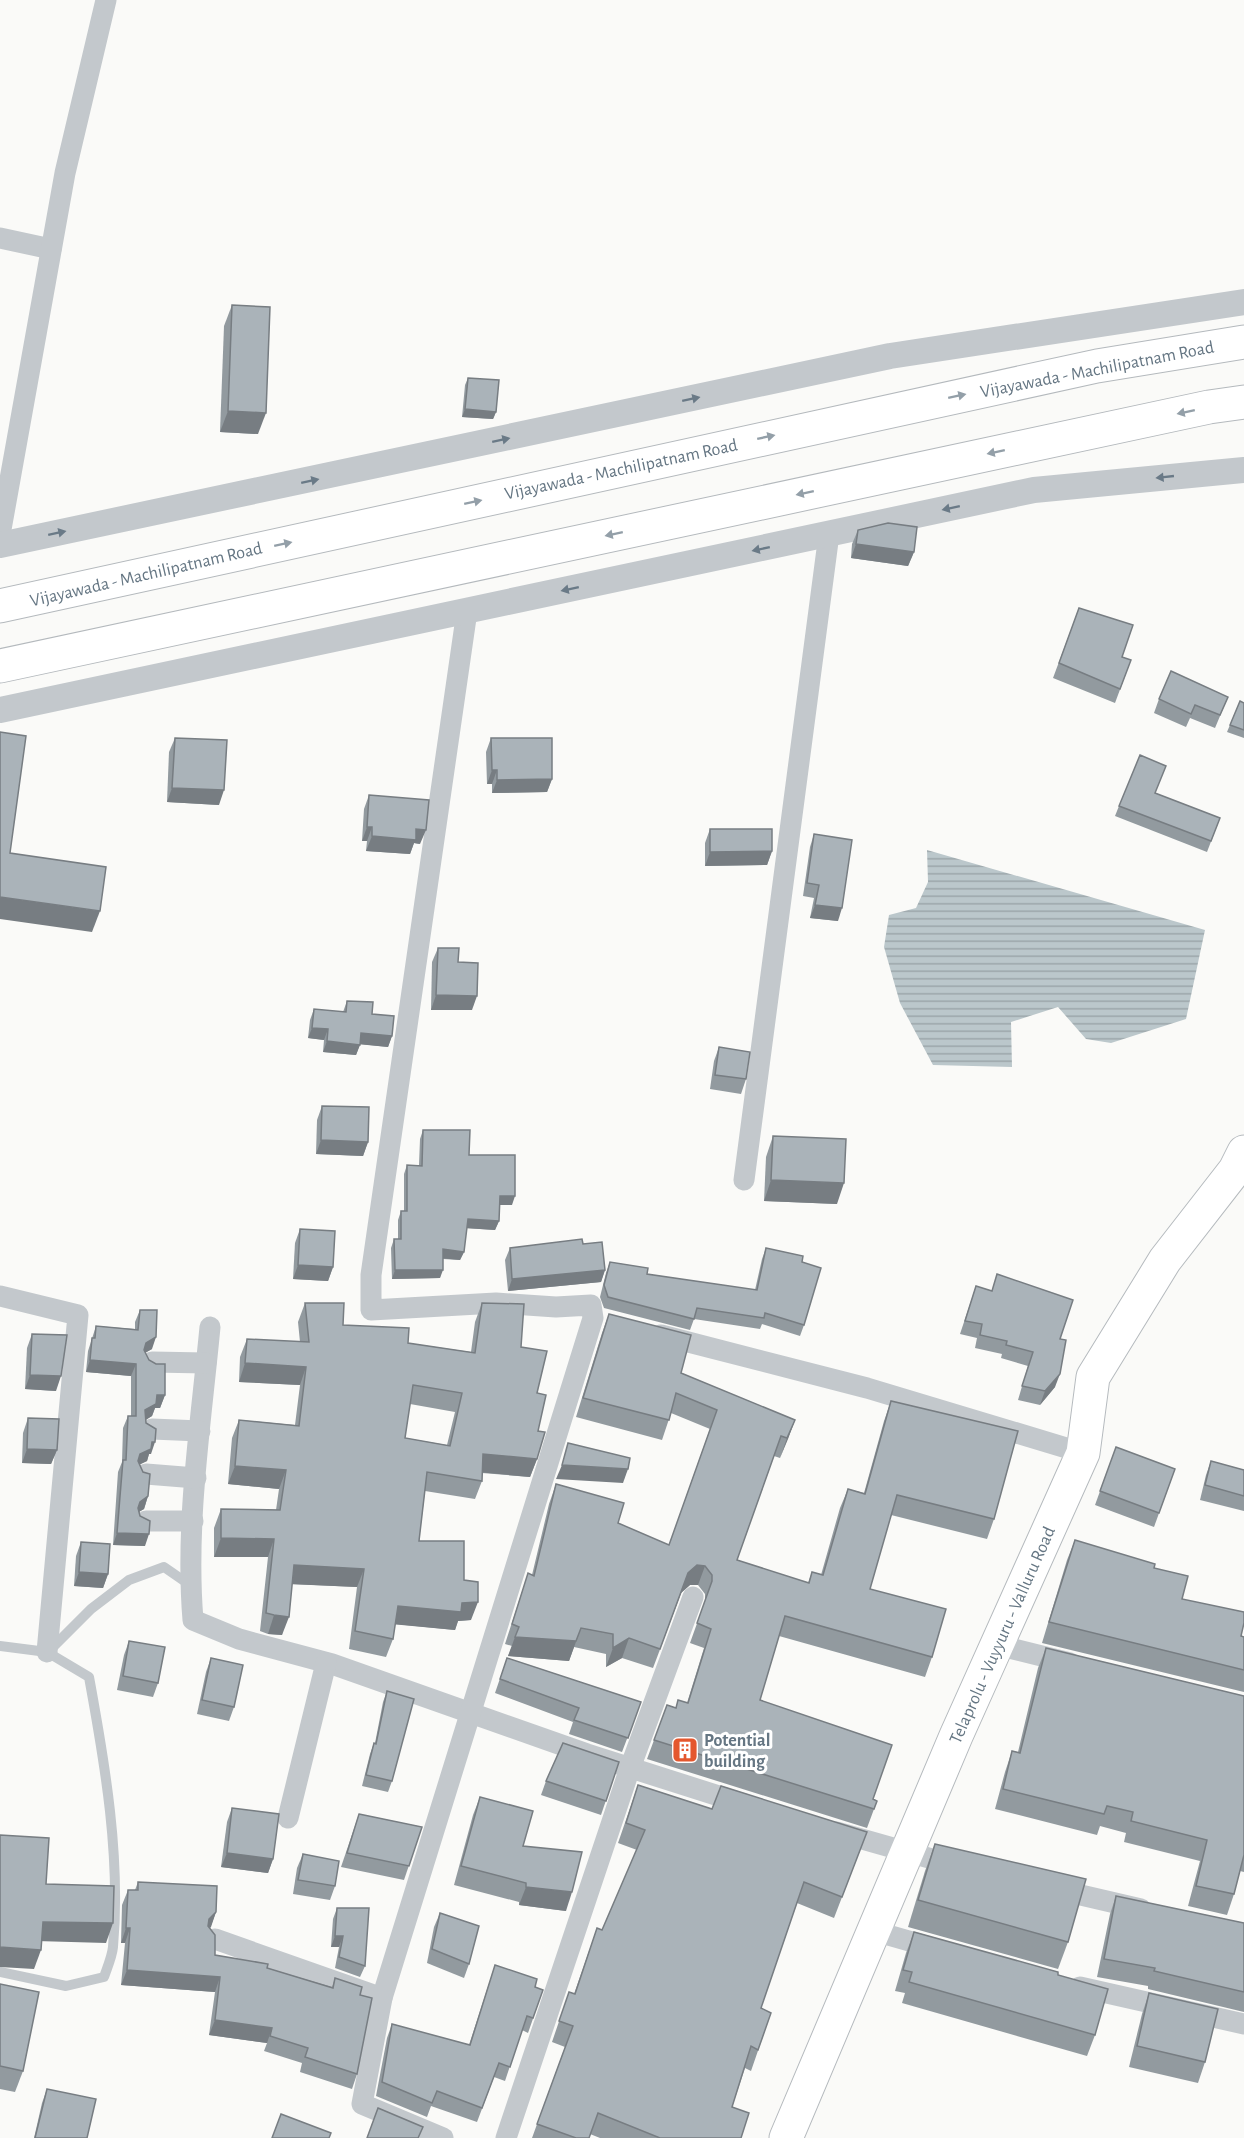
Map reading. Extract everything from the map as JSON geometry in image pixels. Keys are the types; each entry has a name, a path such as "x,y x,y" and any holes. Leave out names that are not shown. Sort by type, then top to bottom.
{"main road":[{"name":"Vijayawada - Machilipatnam Road","path":"0,606 1097,366 1244,342"},
{"path":"0,666 1209,407 1244,402"},
{"name":"Telaprolu - Vuyyuru - Valluru Road","path":"794,2136 874,1930 1083,1453 1093,1377 1165,1260 1241,1165"}],"street":[{"path":"0,535 65,173 106,0"},
{"path":"0,238 51,249"},
{"path":"0,545 890,356 1244,302"},
{"path":"0,710 1034,490 1244,470"},
{"path":"744,1180 829,534"},
{"path":"443,2138 362,2104 382,1998 593,1318 591,1305 556,1307 496,1303 371,1310 372,1275 467,611"},
{"path":"0,1296 78,1315 47,1652"},
{"path":"593,1318 616,1324"},
{"path":"210,1327 193,1521 190,1586 193,1620 239,1639 326,1662 630,1768 761,1809"},
{"path":"639,1330 867,1388 1083,1453"},
{"path":"152,1362 206,1363"},
{"path":"152,1429 200,1431"},
{"path":"146,1474 196,1478"},
{"path":"146,1521 193,1521"},
{"path":"506,2138 630,1768 693,1597"},
{"path":"997,1645 1087,1667"},
{"path":"288,1818 326,1662"},
{"path":"817,1826 907,1854 976,1870"},
{"path":"1034,1884 1162,1914"},
{"path":"874,1930 952,1953"},
{"path":"215,1939 382,1998"},
{"path":"1064,1984 1244,2024"}],"lane":[{"path":"47,1652 91,1609 129,1580 164,1567 190,1586"},
{"path":"0,1646 47,1652 89,1677 100,1735 113,1857 113,1948 104,1977 66,1986 0,1972"}],"shaded area":[{"path":"927,850 1205,930 1186,1019 1111,1043 1086,1039 1058,1007 1011,1022 1012,1067 933,1065 900,1003 884,947 889,915 916,908 928,882"}],"building":[{"path":"232,305 270,307 266,413 228,411"},
{"path":"468,378 499,380 496,412 465,409"},
{"path":"888,523 917,527 914,552 856,544 858,530"},
{"path":"1079,608 1133,625 1122,657 1131,660 1120,689 1059,663"},
{"path":"1171,671 1228,697 1220,715 1195,705 1191,714 1159,699"},
{"path":"1240,701 1244,703 1244,730 1230,725"},
{"path":"0,732 26,736 10,853 106,867 100,911 0,897"},
{"path":"175,738 227,740 224,790 172,788"},
{"path":"491,738 552,738 552,779 497,780 497,770 492,770"},
{"path":"1140,755 1166,766 1155,793 1220,818 1211,841 1119,806"},
{"path":"369,795 429,800 426,830 416,829 416,840 372,836 372,827 367,827"},
{"path":"710,829 772,829 772,851 710,852"},
{"path":"814,834 852,840 842,908 815,905 819,885 807,883"},
{"path":"438,948 459,948 458,962 478,963 477,996 436,995"},
{"path":"347,1001 373,1002 372,1014 394,1016 392,1036 361,1033 360,1045 327,1041 328,1029 312,1028 314,1009 346,1012"},
{"path":"719,1047 750,1052 746,1079 715,1075"},
{"path":"322,1106 369,1107 368,1142 321,1140"},
{"path":"423,1130 470,1130 469,1155 515,1155 515,1196 500,1196 499,1221 468,1219 464,1252 443,1249 443,1270 395,1270 394,1239 401,1239 401,1211 407,1211 407,1165 422,1166"},
{"path":"773,1136 846,1139 844,1183 771,1180"},
{"path":"300,1229 335,1231 333,1267 298,1265"},
{"path":"582,1239 583,1244 602,1242 605,1270 512,1279 510,1248"},
{"path":"766,1248 803,1256 802,1262 821,1268 804,1325 765,1313 764,1318 697,1308 694,1319 608,1297 604,1285 610,1262 648,1268 647,1274 757,1290"},
{"path":"997,1274 1073,1300 1060,1339 1066,1340 1060,1374 1045,1391 1022,1386 1033,1352 1006,1345 1007,1341 980,1335 982,1324 965,1321 976,1286 992,1291"},
{"path":"305,1303 344,1303 343,1325 409,1328 408,1343 475,1353 482,1303 524,1304 521,1347 547,1351 537,1393 546,1395 538,1431 545,1432 537,1459 483,1454 482,1481 427,1472 419,1541 464,1541 464,1580 478,1582 478,1602 462,1603 461,1612 398,1606 393,1639 355,1631 364,1569 294,1565 289,1617 266,1613 274,1539 221,1538 221,1509 280,1510 286,1470 235,1466 239,1420 299,1426 306,1367 245,1363 247,1339 309,1342","holes":["413,1385 462,1393 450,1446 405,1438"]},
{"path":"140,1310 157,1310 156,1337 146,1343 144,1350 149,1360 156,1364 165,1364 165,1395 157,1395 156,1404 145,1410 146,1423 156,1429 155,1442 152,1442 151,1449 140,1454 138,1461 143,1472 150,1474 148,1496 140,1502 138,1508 140,1516 150,1521 149,1534 117,1533 123,1460 126,1460 128,1416 136,1416 136,1364 90,1360 92,1338 95,1338 96,1326 138,1330"},
{"path":"609,1314 691,1335 681,1373 795,1420 787,1438 781,1436 737,1560 809,1583 812,1572 823,1575 848,1489 865,1494 891,1401 1018,1431 994,1519 897,1495 870,1589 946,1609 932,1657 785,1616 760,1700 892,1745 873,1799 877,1801 874,1809 654,1740 667,1705 676,1708 678,1700 688,1703 711,1629 697,1623 712,1581 712,1575 705,1566 697,1565 688,1573 660,1649 629,1638 613,1648 613,1634 581,1628 576,1641 515,1637 519,1627 512,1624 528,1573 534,1576 556,1484 624,1503 618,1523 669,1545 717,1410 676,1393 669,1420 583,1398"},
{"path":"32,1334 67,1335 61,1376 30,1375"},
{"path":"28,1418 59,1419 57,1450 27,1449"},
{"path":"568,1443 630,1458 628,1469 562,1465"},
{"path":"1116,1447 1175,1469 1159,1513 1100,1491"},
{"path":"1211,1461 1244,1470 1244,1496 1205,1485"},
{"path":"1075,1540 1155,1564 1154,1568 1188,1576 1182,1599 1244,1612 1241,1636 1244,1637 1244,1670 1049,1622"},
{"path":"81,1542 110,1544 108,1574 79,1572"},
{"path":"129,1641 165,1647 158,1683 123,1676"},
{"path":"1046,1648 1244,1696 1244,1855 1234,1894 1196,1886 1207,1840 1131,1821 1133,1812 1107,1806 1104,1814 1003,1789 1012,1751 1020,1753"},
{"path":"211,1658 243,1665 234,1707 202,1700"},
{"path":"507,1658 641,1702 628,1738 574,1720 579,1708 500,1679"},
{"path":"387,1691 414,1699 392,1781 366,1775 374,1743 376,1744"},
{"path":"563,1743 619,1762 606,1801 546,1781"},
{"path":"638,1785 712,1809 721,1786 867,1832 842,1897 804,1882 761,2008 771,2013 758,2050 751,2046 732,2107 749,2113 741,2138 660,2138 598,2113 589,2138 576,2138 537,2124 573,2026 559,2021 569,1992 575,1994 597,1928 602,1930 645,1830 626,1823"},
{"path":"480,1797 533,1811 523,1846 582,1852 572,1892 526,1887 526,1883 461,1866"},
{"path":"232,1808 279,1814 273,1859 227,1853"},
{"path":"359,1814 422,1827 409,1866 347,1853"},
{"path":"0,1835 49,1838 46,1884 114,1886 113,1923 43,1922 41,1950 0,1947"},
{"path":"935,1844 1086,1879 1068,1942 918,1900"},
{"path":"303,1854 339,1861 335,1886 298,1880"},
{"path":"138,1882 217,1886 216,1912 209,1919 208,1926 215,1935 215,1955 268,1964 267,1968 333,1988 335,1978 362,1987 360,1995 372,1998 357,2074 305,2057 308,2048 270,2036 272,2028 215,2020 220,1977 127,1970 130,1928 126,1928 128,1890 138,1890"},
{"path":"1116,1896 1244,1923 1244,1992 1154,1971 1155,1968 1104,1959"},
{"path":"337,1908 369,1908 365,1966 339,1957 343,1936 335,1936"},
{"path":"440,1913 479,1926 469,1964 432,1949"},
{"path":"914,1932 1058,1972 1058,1975 1108,1989 1095,2035 909,1982 912,1972 903,1970"},
{"path":"495,1965 537,1979 535,1987 543,1990 533,2018 527,2016 510,2067 499,2063 482,2108 437,2091 432,2103 382,2082 392,2024 470,2045"},
{"path":"0,1984 39,1992 23,2071 0,2066"},
{"path":"1149,1993 1218,2009 1205,2062 1137,2046"},
{"path":"47,2089 96,2099 87,2138 35,2138"},
{"path":"378,2108 423,2127 418,2138 367,2138"},
{"path":"281,2114 331,2133 329,2138 272,2138"}],"place":[{"name":"Potential building","path":"685,1750"}]}
